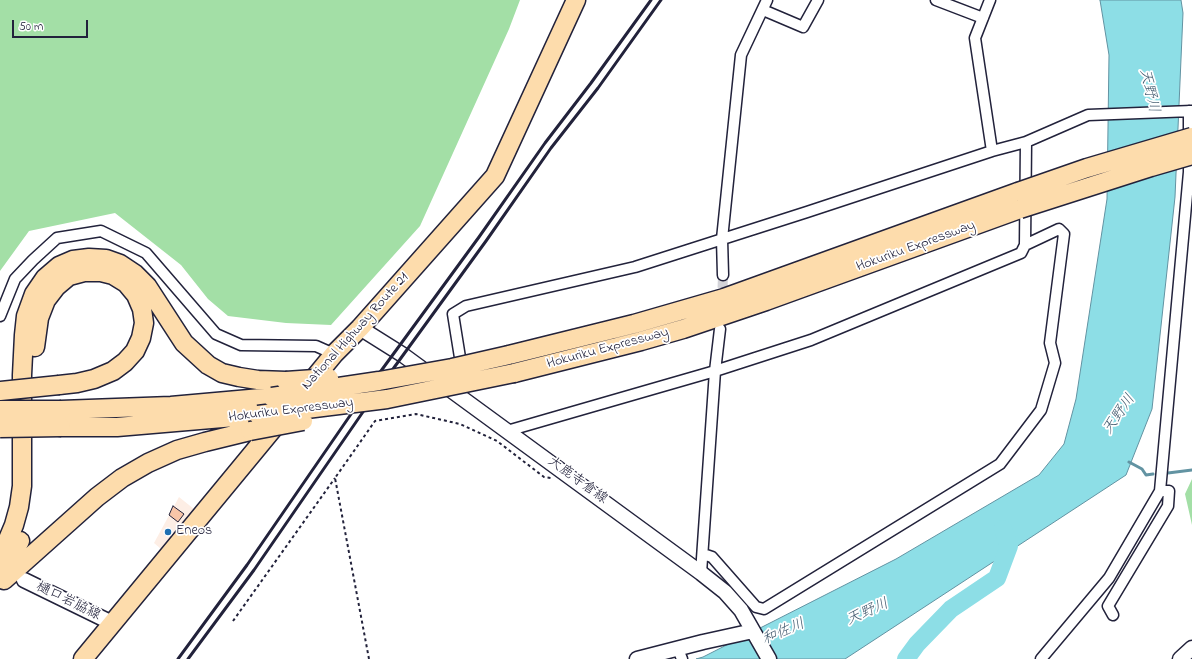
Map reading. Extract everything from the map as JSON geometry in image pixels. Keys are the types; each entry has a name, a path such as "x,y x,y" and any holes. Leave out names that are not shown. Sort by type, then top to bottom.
{"highway":[{"name":"National Highway Route 21","path":"83,659 334,354 360,328 495,176 576,0"},
{"name":"Hokuriku Expressway","path":"0,410 117,427 254,423 377,406 456,385 514,373 641,341 697,324 801,288 1019,200 1087,168 1192,137"},
{"name":"Hokuriku Expressway","path":"0,428 171,406 272,397 379,381 452,368 509,353 596,334 664,316 724,298 1019,200 1192,155"},
{"path":"0,553 6,544 14,525 19,507 22,486 22,375 26,316 34,294 45,278 59,266 73,260 89,258 106,259 120,264 135,274 147,286 184,343 208,365 222,372 239,377 258,380 286,381 325,379 384,373 509,353"},
{"path":"0,391 59,385 77,383 94,379 113,371 125,362 135,351 141,338 144,323 142,309 136,295 126,283 114,276 100,272 84,272 69,276 56,287 46,300 39,318 35,337 34,376 34,486 32,505 19,544 0,576"},
{"path":"0,584 96,497 122,478 148,463 177,450 205,442 254,423"}],"main road":[{"name":"大鹿寺倉線","path":"360,328 403,355 466,400 725,592 741,610 769,659"},
{"name":"樋口岩脇線","path":"24,580 112,623"},
{"path":"637,659 681,655 755,634"},
{"path":"1180,659 1192,648"}],"street":[{"path":"723,275 722,240 741,55 767,0"},
{"path":"763,10 803,27 818,0"},
{"path":"936,0 983,18"},
{"path":"990,0 976,38 992,151"},
{"path":"466,400 453,314 466,306 635,267 722,240 992,151 1026,142 1088,115 1191,111 1189,172 1160,491 1109,578 1041,659"},
{"path":"507,431 715,371 811,340 1021,253 1025,246 1026,142"},
{"path":"704,554 712,557 756,607 764,608 1000,464 1041,410 1055,363 1050,343 1064,234 1059,229 1025,246"},
{"path":"0,316 15,279 33,260 58,238 101,231 146,253 216,334 241,345 316,346 334,354"},
{"path":"701,573 704,554 706,496 715,371 720,330"},
{"path":"1113,615 1108,606 1168,506 1169,491 1160,491"}],"path":[{"path":"234,621 375,421 416,414 460,424 497,442 544,477 556,479"},
{"path":"335,478 369,659"}],"shaded area":[{"name":"Eneos","path":"179,497 194,509 161,549 154,543"}],"green space":[{"path":"0,0 520,0 509,29 420,226 331,325 286,323 228,316 208,299 181,265 115,213 29,231 0,271"},
{"path":"1192,479 1192,525 1185,494"}],"water":[{"path":"1100,0 1181,0 1183,13 1175,197 1152,409 1126,475 845,659 696,659 703,657 896,559 1039,475 1064,444 1076,399 1107,199 1109,55"}],"building":[{"path":"173,506 184,514 178,522 169,515"}],"waterway":[{"path":"1129,462 1142,469 1146,475 1153,474"},
{"path":"1168,473 1192,470"},
{"path":"906,659 917,644 951,609 997,578 1009,546 1003,529"}],"tunnel":[{"path":"722,303 723,275"}],"railway":[{"path":"178,659 247,565 378,375 479,237 545,143 591,83 651,0"},
{"path":"188,659 254,570 385,380 486,241 551,148 598,88 661,0"}],"place":[{"name":"Eneos","path":"168,532"}],"water label":[{"name":"天野川","path":"1148,91"},
{"name":"天野川","path":"1120,415"},
{"name":"天野川","path":"868,613"},
{"name":"和佐川","path":"784,633"}]}
